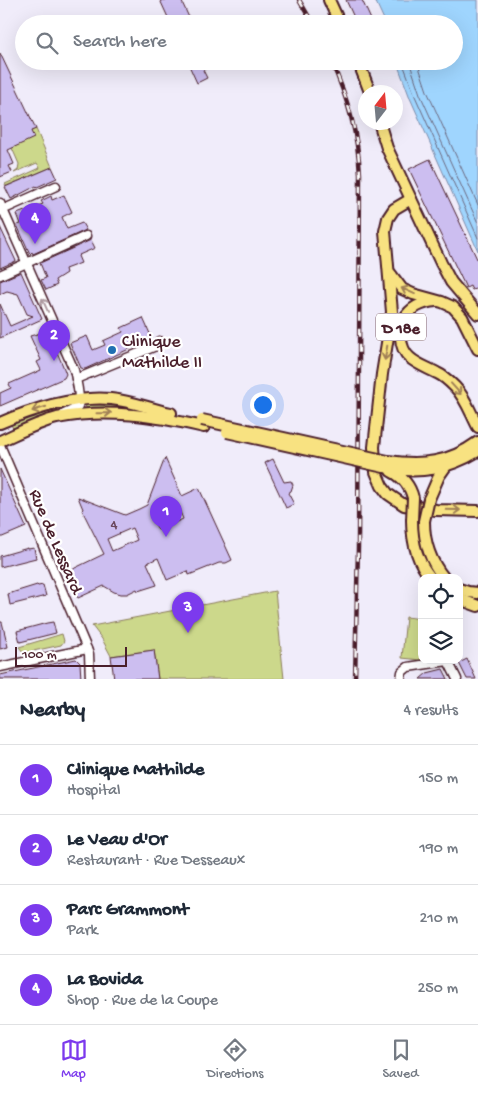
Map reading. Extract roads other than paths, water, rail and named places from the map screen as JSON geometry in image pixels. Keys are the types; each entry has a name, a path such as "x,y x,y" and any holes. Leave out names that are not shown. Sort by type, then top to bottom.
{"main road":[{"path":"330,0 336,15"},
{"path":"361,70 367,85"},
{"path":"381,130 387,148 441,263 465,300 478,314"},
{"path":"412,199 394,209 386,224 392,312 382,374 374,461 378,479 388,494 404,505 436,510 478,511"},
{"path":"389,270 402,289 448,304 458,312 477,348"},
{"name":"D 18e","path":"436,301 417,306 404,320 400,335 403,348 413,362 438,374 457,389 465,400 478,427"},
{"path":"0,423 79,399 112,399 203,424 388,467 425,471 446,466 473,451 478,442"},
{"path":"0,441 55,419 90,413 115,413 203,424"},
{"path":"388,467 427,463 473,451"},
{"path":"441,574 431,559 428,550 424,521 439,476 446,466"},
{"path":"388,467 405,481 411,490 413,498 413,538 418,554 429,574"},
{"path":"463,590 478,593"},
{"path":"463,600 478,606"}],"street":[{"path":"55,419 75,409 78,405 79,399 74,370 1,208 56,186"},
{"path":"0,275 86,236"},
{"path":"76,379 156,346 159,341"},
{"name":"Rue de Lessard","path":"0,446 89,654 90,679"},
{"path":"0,667 87,649"},
{"path":"401,679 402,672 408,667 448,661 457,679"}],"water":[{"path":"375,0 478,0 478,251 410,98 400,70 463,70 463,15 382,15"}],"railway":[{"path":"299,0 308,15"},
{"path":"335,70 351,116 360,174 358,547 355,679"}],"place":[{"name":"La Bovida","path":"35,244"},
{"name":"Clinique Mathilde II","path":"112,350"},
{"name":"Le Veau d'Or","path":"54,361"},
{"name":"Clinique Mathilde","path":"166,537"},
{"name":"Parc Grammont","path":"188,633"}]}
